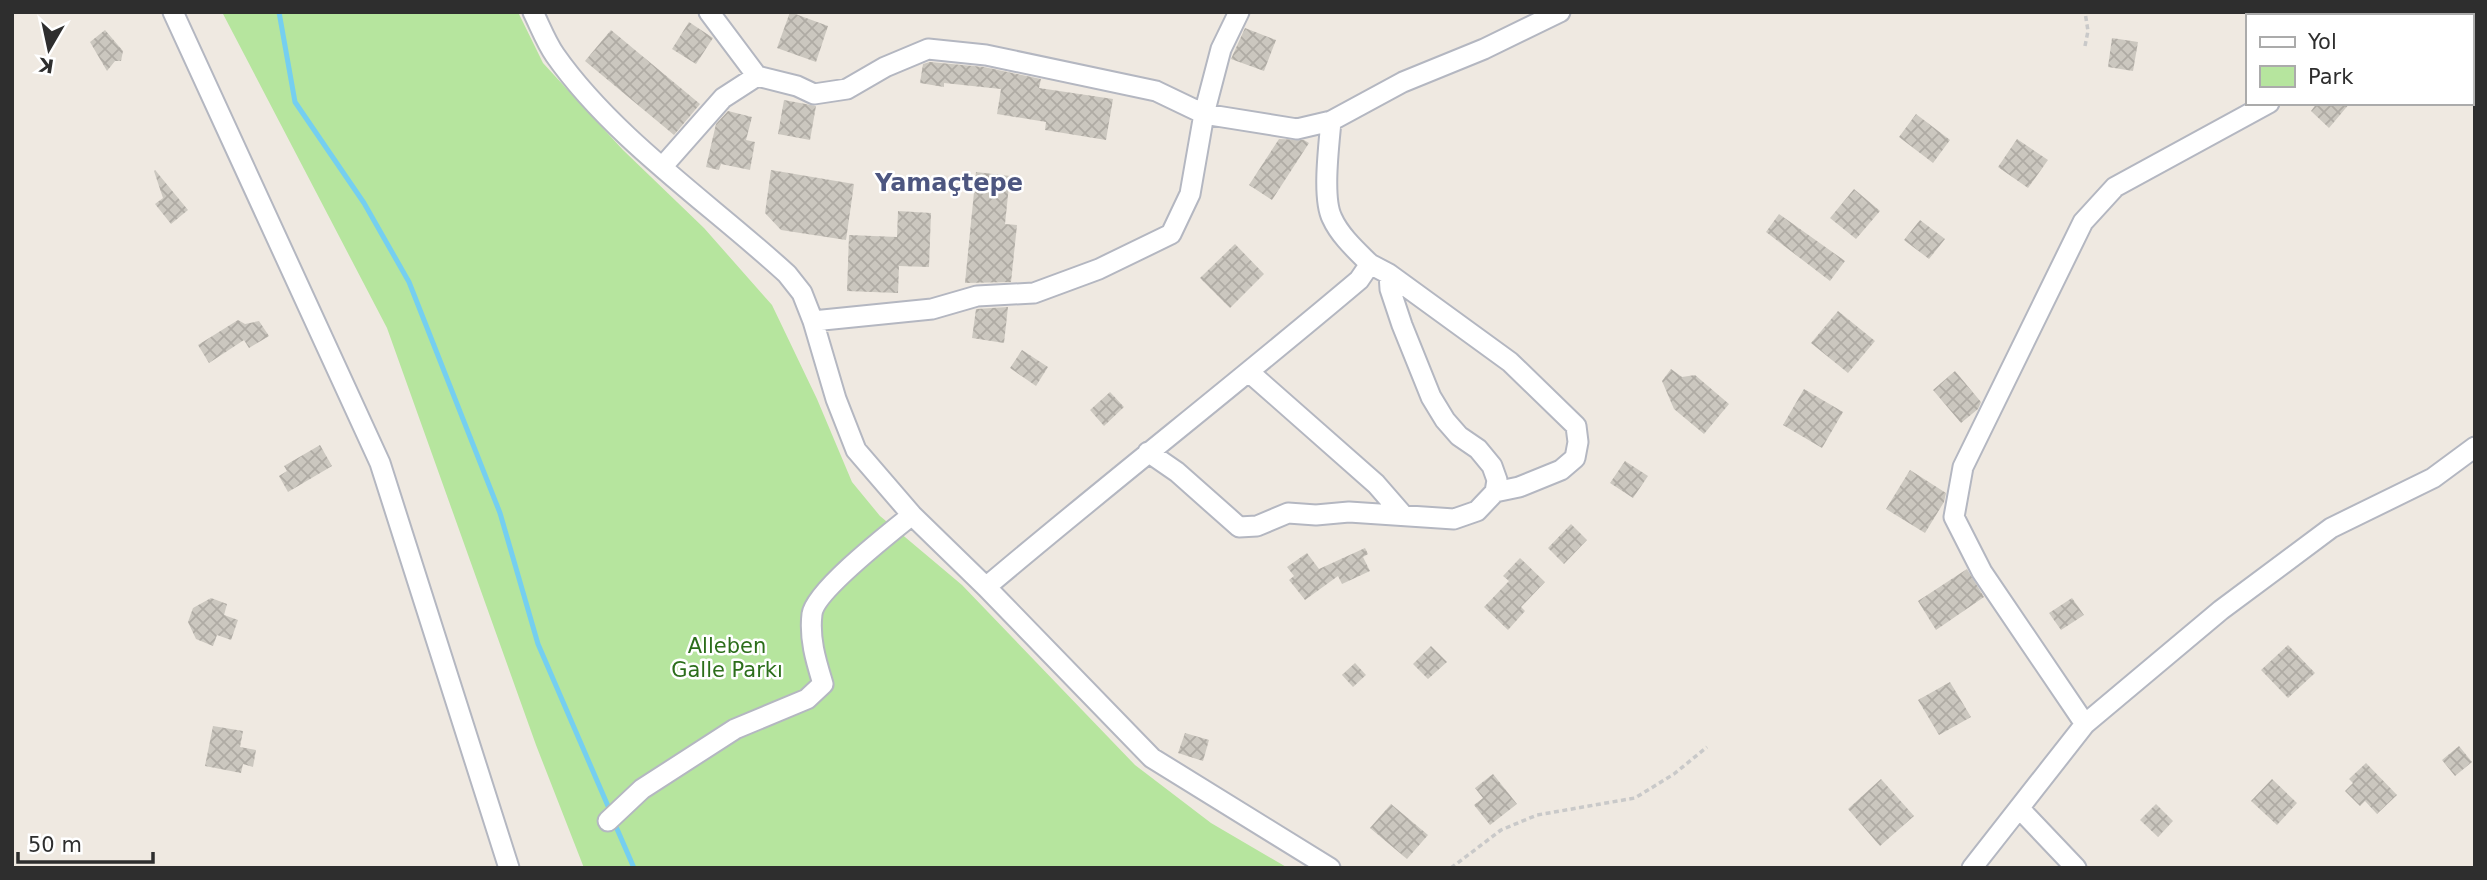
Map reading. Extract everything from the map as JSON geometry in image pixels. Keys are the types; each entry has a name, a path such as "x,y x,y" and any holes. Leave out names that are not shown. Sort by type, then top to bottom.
{"street":[{"path":"173,12 380,463 509,868"},
{"path":"533,12 554,53 582,90 614,123 743,233 787,274 802,293 856,450 912,515 1152,758 1331,868"},
{"path":"709,12 757,76 797,86 814,94 847,89 885,67 928,49 986,55 1156,91 1203,114 1297,129 1331,121 1403,82 1484,49 1560,12"},
{"path":"813,321 932,309 977,296 1034,293 1099,269 1171,234 1190,194 1203,114 1221,49 1240,12"},
{"path":"663,166 723,98 757,76"},
{"path":"2085,724 1982,572 1954,517 1963,467 2082,222 2115,187 2265,105"},
{"path":"1331,121 1327,182 1331,217 1349,242 1370,264 1389,274 1510,362 1576,426 1578,442 1575,458 1561,470 1519,487 1495,492"},
{"path":"986,587 1359,280 1370,264"},
{"path":"1149,452 1177,472 1238,527 1257,526 1288,513 1316,515 1349,512 1454,519 1477,511 1495,492 1497,480 1492,466 1478,449 1459,436 1431,397 1402,325 1389,274"},
{"path":"1249,372 1376,484 1403,515"},
{"path":"1972,868 2085,724 2221,610 2331,528 2433,478 2475,447"},
{"path":"608,821 642,789 735,729 807,699 823,684 812,645 812,611 842,573 912,515"},
{"path":"2019,808 2076,868"}],"path":[{"path":"2085,12 2088,31 2085,46"},
{"path":"1451,868 1501,830 1537,815 1635,798 1674,774 1707,747"}],"green space":[{"name":"Alleben Galle Parkı","path":"222,12 518,12 543,63 623,150 704,228 772,305 817,399 852,482 880,516 962,585 1135,765 1211,823 1288,868 584,868 536,745 387,328"}],"building":[{"path":"790,12 828,26 816,62 777,48"},
{"path":"689,22 713,38 696,64 672,49"},
{"path":"1245,28 1276,40 1264,71 1231,59"},
{"path":"105,30 123,51 121,61 115,61 107,71 90,42"},
{"path":"611,30 700,104 674,135 585,61"},
{"path":"2112,38 2138,42 2133,71 2108,67"},
{"path":"930,62 984,67 1041,79 1039,88 1113,99 1106,140 1045,130 1046,122 997,114 1001,89 944,83 944,87 920,83 923,64"},
{"path":"784,100 816,106 810,140 778,134"},
{"path":"2316,105 2348,105 2329,128 2311,111"},
{"path":"728,111 752,117 746,140 755,142 750,170 721,164 719,170 706,167 716,124"},
{"path":"1916,114 1950,140 1933,163 1899,137"},
{"path":"1279,139 1304,140 1309,143 1272,200 1249,185"},
{"path":"2017,139 2048,160 2028,188 1998,167"},
{"path":"155,170 188,210 171,224 155,204 163,198"},
{"path":"771,170 854,184 846,240 781,230 765,213"},
{"path":"976,172 1010,176 1005,224 1017,225 1011,282 965,283"},
{"path":"1854,189 1880,211 1856,239 1830,218"},
{"path":"898,211 931,213 929,267 899,266 898,293 847,291 849,235 897,237"},
{"path":"1779,214 1845,261 1830,281 1766,232"},
{"path":"1920,220 1945,239 1929,259 1904,240"},
{"path":"1235,244 1264,274 1230,308 1200,278"},
{"path":"1008,307 1004,343 972,338 976,309"},
{"path":"1838,311 1875,341 1848,373 1811,343"},
{"path":"238,320 245,324 259,321 269,336 249,348 244,340 209,363 198,345"},
{"path":"1022,350 1048,367 1036,386 1010,368"},
{"path":"1671,369 1682,377 1695,375 1729,404 1704,434 1674,409 1662,381"},
{"path":"1955,371 1981,402 1978,409 1961,423 1933,390"},
{"path":"1804,389 1843,412 1822,448 1783,425"},
{"path":"1110,392 1124,407 1104,426 1090,410"},
{"path":"320,445 332,466 288,492 279,476 287,471 284,466"},
{"path":"1625,461 1648,476 1633,498 1610,483"},
{"path":"1910,470 1946,493 1944,502 1925,533 1886,509"},
{"path":"1571,524 1587,540 1564,564 1548,548"},
{"path":"1365,548 1368,554 1363,557 1370,571 1342,584 1338,576 1305,600 1289,580 1294,576 1287,567 1307,553 1319,569"},
{"path":"1520,558 1545,582 1521,607 1525,611 1508,630 1484,607 1509,581 1503,576"},
{"path":"1967,569 1984,597 1936,630 1918,601"},
{"path":"211,598 227,604 224,615 238,620 231,640 217,635 213,646 196,639 188,622 193,608"},
{"path":"2072,598 2084,615 2061,630 2049,613"},
{"path":"2288,645 2315,673 2288,698 2261,670"},
{"path":"1431,646 1447,662 1428,679 1413,664"},
{"path":"1355,663 1366,675 1353,687 1342,675"},
{"path":"1950,682 1971,717 1939,735 1918,700"},
{"path":"213,726 243,731 240,747 256,750 253,767 243,764 241,773 205,766"},
{"path":"1185,733 1209,740 1203,761 1178,753"},
{"path":"2459,746 2472,762 2455,776 2442,760"},
{"path":"2366,763 2397,795 2377,814 2365,801 2360,806 2345,791 2353,783 2349,779"},
{"path":"1493,774 1517,804 1490,825 1474,805 1483,798 1475,788"},
{"path":"1881,779 1914,816 1880,846 1848,809"},
{"path":"2272,779 2297,803 2277,825 2251,801"},
{"path":"1391,804 1428,835 1407,859 1370,828"},
{"path":"2156,804 2173,821 2158,837 2140,820"}],"waterway":[{"path":"279,12 295,102 364,203 409,282 500,513 538,644 611,813"},
{"path":"614,822 634,868"}],"district":[{"name":"Yamaçtepe","path":"949,183"}]}
